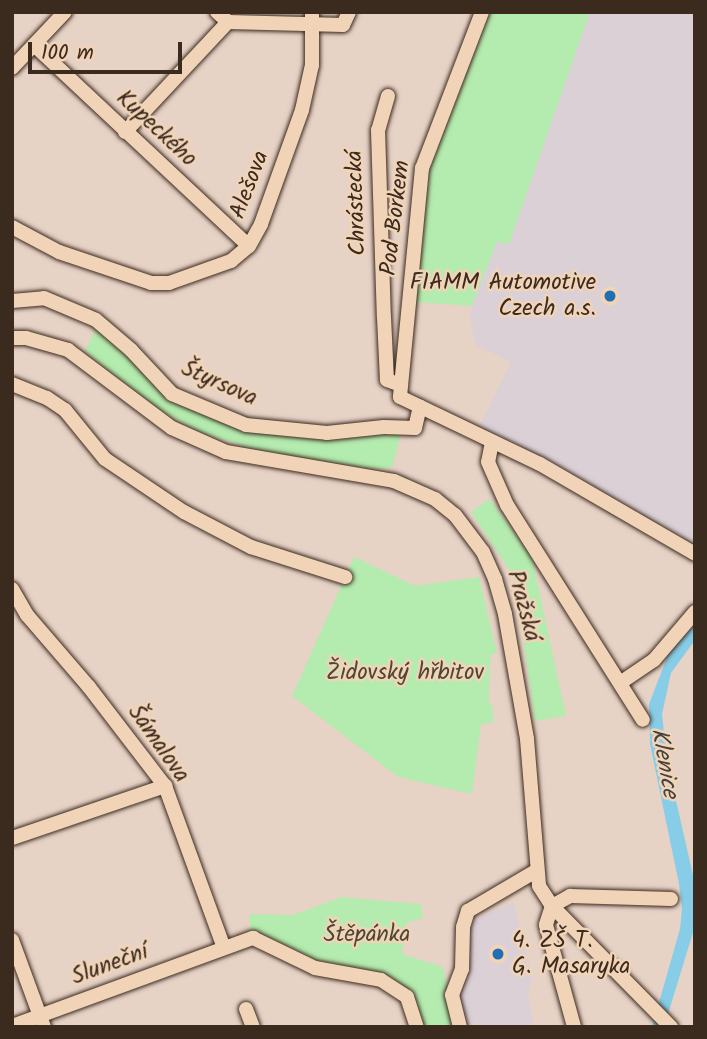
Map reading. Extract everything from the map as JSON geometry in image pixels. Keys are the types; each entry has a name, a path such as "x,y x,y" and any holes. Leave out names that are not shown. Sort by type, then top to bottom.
{"street":[{"path":"12,68 65,12"},
{"path":"125,132 223,17 313,17 343,25 349,12"},
{"name":"Pod Borkem","path":"400,391 422,168 482,12"},
{"name":"Alešova","path":"12,227 59,252 152,283 169,283 231,261 249,246 261,224 302,110 312,65 313,17"},
{"name":"Kupeckého","path":"34,45 249,246"},
{"name":"Chrástecká","path":"388,96 378,130 383,303 387,380 400,391"},
{"name":"Štyrsova","path":"12,302 44,299 96,320 131,350 172,394 246,425 327,433 384,427 415,428 420,407"},
{"name":"Pražská","path":"12,338 26,338 68,349 172,428 226,452 394,481 435,499 455,515 482,552 495,579 505,614 527,739 539,887 552,906 671,1027"},
{"path":"12,384 47,398 65,410 105,459 184,512 251,547 345,577"},
{"path":"400,391 420,407 540,464 695,554"},
{"path":"492,442 488,462 507,505 643,720"},
{"name":"Šámalova","path":"12,589 27,615 89,687 165,786 224,948"},
{"path":"620,683 654,660 695,612"},
{"path":"12,838 165,786"},
{"path":"460,1027 452,995 462,969 463,928 468,911 536,871"},
{"path":"574,1027 546,925 552,906 570,895 671,899"},
{"name":"Sluneční","path":"12,1026 42,1021 224,948 253,939 315,968 381,980 407,997 417,1027"},
{"path":"12,940 42,1021"},
{"path":"246,1009 253,1027"}],"shaded area":[{"path":"590,12 695,12 695,547 479,427 511,362 475,345 470,316 472,306 497,242 509,243"},
{"name":"4. ZŠ T. G. Masaryka","path":"514,903 532,976 528,994 534,1027 464,1027 455,989 466,982 470,931 475,919"}],"green space":[{"path":"486,12 590,12 509,244 497,242 472,306 413,302 429,169"},
{"path":"96,329 111,343 125,350 169,398 245,429 321,437 401,434 392,468 369,469 266,453 198,432 160,410 85,351"},
{"path":"490,499 532,558 566,716 535,721 514,577 471,512"},
{"name":"Židovský hřbitov","path":"354,557 415,586 479,577 497,653 490,655 489,704 492,705 494,722 481,724 472,794 398,777 292,696"},
{"name":"Štěpánka","path":"342,897 421,904 423,918 406,923 402,954 443,967 455,1027 424,1027 412,993 389,976 317,961 250,933 250,914 293,915"}],"water":[{"name":"Klenice","path":"695,624 695,640 671,673 662,714 667,761 695,884 695,926 664,1027 652,1027 680,929 682,909 650,744 649,704 668,655"}],"place":[{"name":"FIAMM Automotive Czech a.s.","path":"610,296"},
{"name":"4. ZŠ T. G. Masaryka","path":"498,954"}]}
